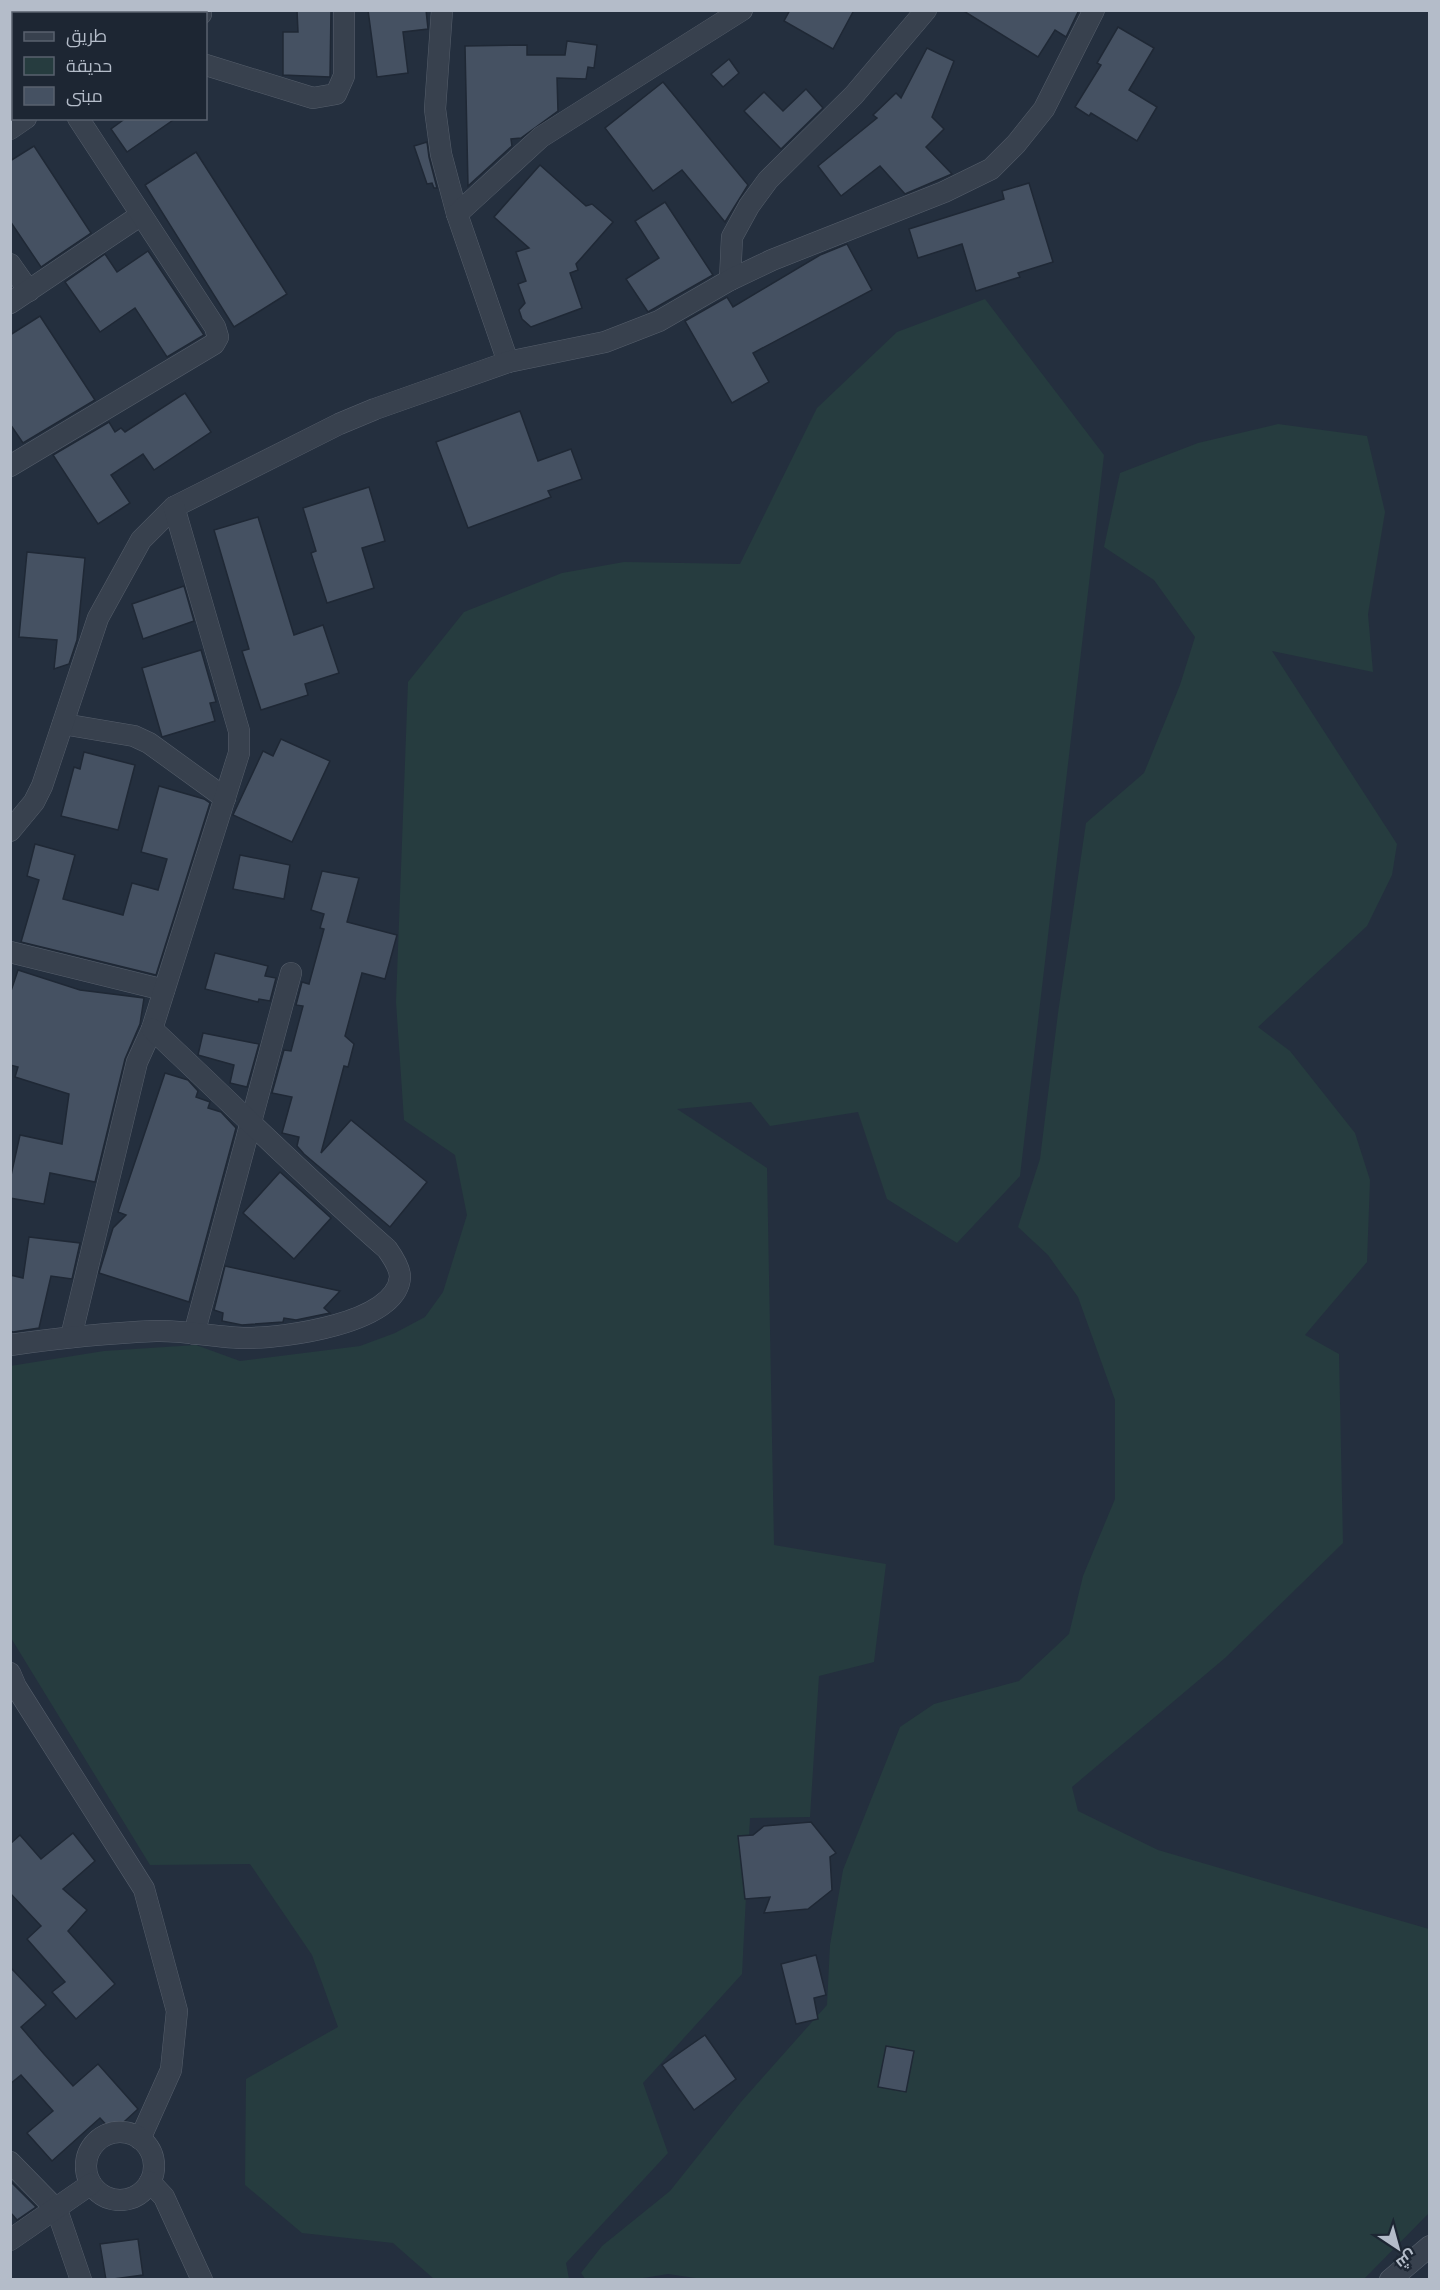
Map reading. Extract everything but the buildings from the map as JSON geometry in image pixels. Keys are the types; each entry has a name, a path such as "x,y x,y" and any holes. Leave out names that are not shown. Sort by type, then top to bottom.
{"street":[{"path":"207,65 313,98 336,94 344,76 344,10"},
{"path":"442,10 435,110 441,154 457,214 508,362"},
{"path":"730,280 732,237 749,206 768,180 854,95 926,10"},
{"path":"10,831 34,802 42,786 98,618 112,587 141,540 174,507 339,424 508,362 605,342 659,321 730,280 772,260 944,192 991,169 1016,144 1044,109 1094,10"},
{"path":"457,214 541,137 736,12"},
{"path":"10,129 23,120"},
{"path":"10,466 214,344 218,337 215,327 79,120"},
{"path":"10,303 141,215"},
{"path":"10,264 29,291"},
{"path":"71,1337 137,1062 152,1029 240,753 239,731 174,507"},
{"path":"63,724 135,736 149,743 225,798"},
{"path":"10,951 164,990"},
{"path":"194,1334 291,973"},
{"path":"10,1345 71,1337 160,1331 248,1338 342,1324 381,1306 392,1296 400,1277 396,1263 387,1249 291,1162 152,1029"},
{"path":"10,1673 16,1687 144,1889 177,2011 171,2070 140,2139"},
{"path":"121,2132 140,2139 148,2148 153,2159 150,2182 133,2197 121,2200 110,2199 91,2184 86,2164 88,2154 101,2138 121,2132"},
{"path":"10,2162 57,2210 81,2280"},
{"path":"150,2182 164,2197 202,2280"},
{"path":"10,2240 57,2210 91,2184"},
{"path":"1390,2280 1430,2246"}],"green space":[{"path":"985,299 1104,455 1020,1176 957,1243 887,1199 858,1112 770,1126 751,1102 677,1109 767,1168 774,1545 886,1564 874,1662 819,1676 810,1817 750,1818 742,1974 643,2083 668,2153 566,2263 569,2279 434,2279 393,2243 302,2233 245,2185 246,2079 338,2027 312,1955 250,1864 150,1865 11,1638 10,1366 104,1351 196,1345 240,1361 360,1346 395,1333 425,1317 443,1292 467,1215 455,1155 404,1120 396,1002 408,682 464,612 562,573 624,562 740,564 817,408 897,332"},
{"path":"1278,424 1367,436 1385,512 1368,614 1373,672 1272,651 1397,844 1392,875 1367,926 1258,1027 1290,1051 1355,1133 1370,1180 1367,1262 1305,1335 1339,1354 1343,1543 1225,1658 1072,1787 1078,1811 1158,1850 1429,1929 1429,2213 1364,2279 709,2280 668,2274 637,2279 586,2280 581,2273 602,2246 670,2191 741,2102 827,2005 830,1945 843,1870 900,1727 934,1704 1019,1681 1069,1634 1083,1576 1115,1499 1115,1400 1078,1297 1048,1255 1018,1227 1040,1159 1058,1013 1086,823 1144,773 1180,685 1195,637 1154,580 1104,547 1120,473 1198,443"}]}
